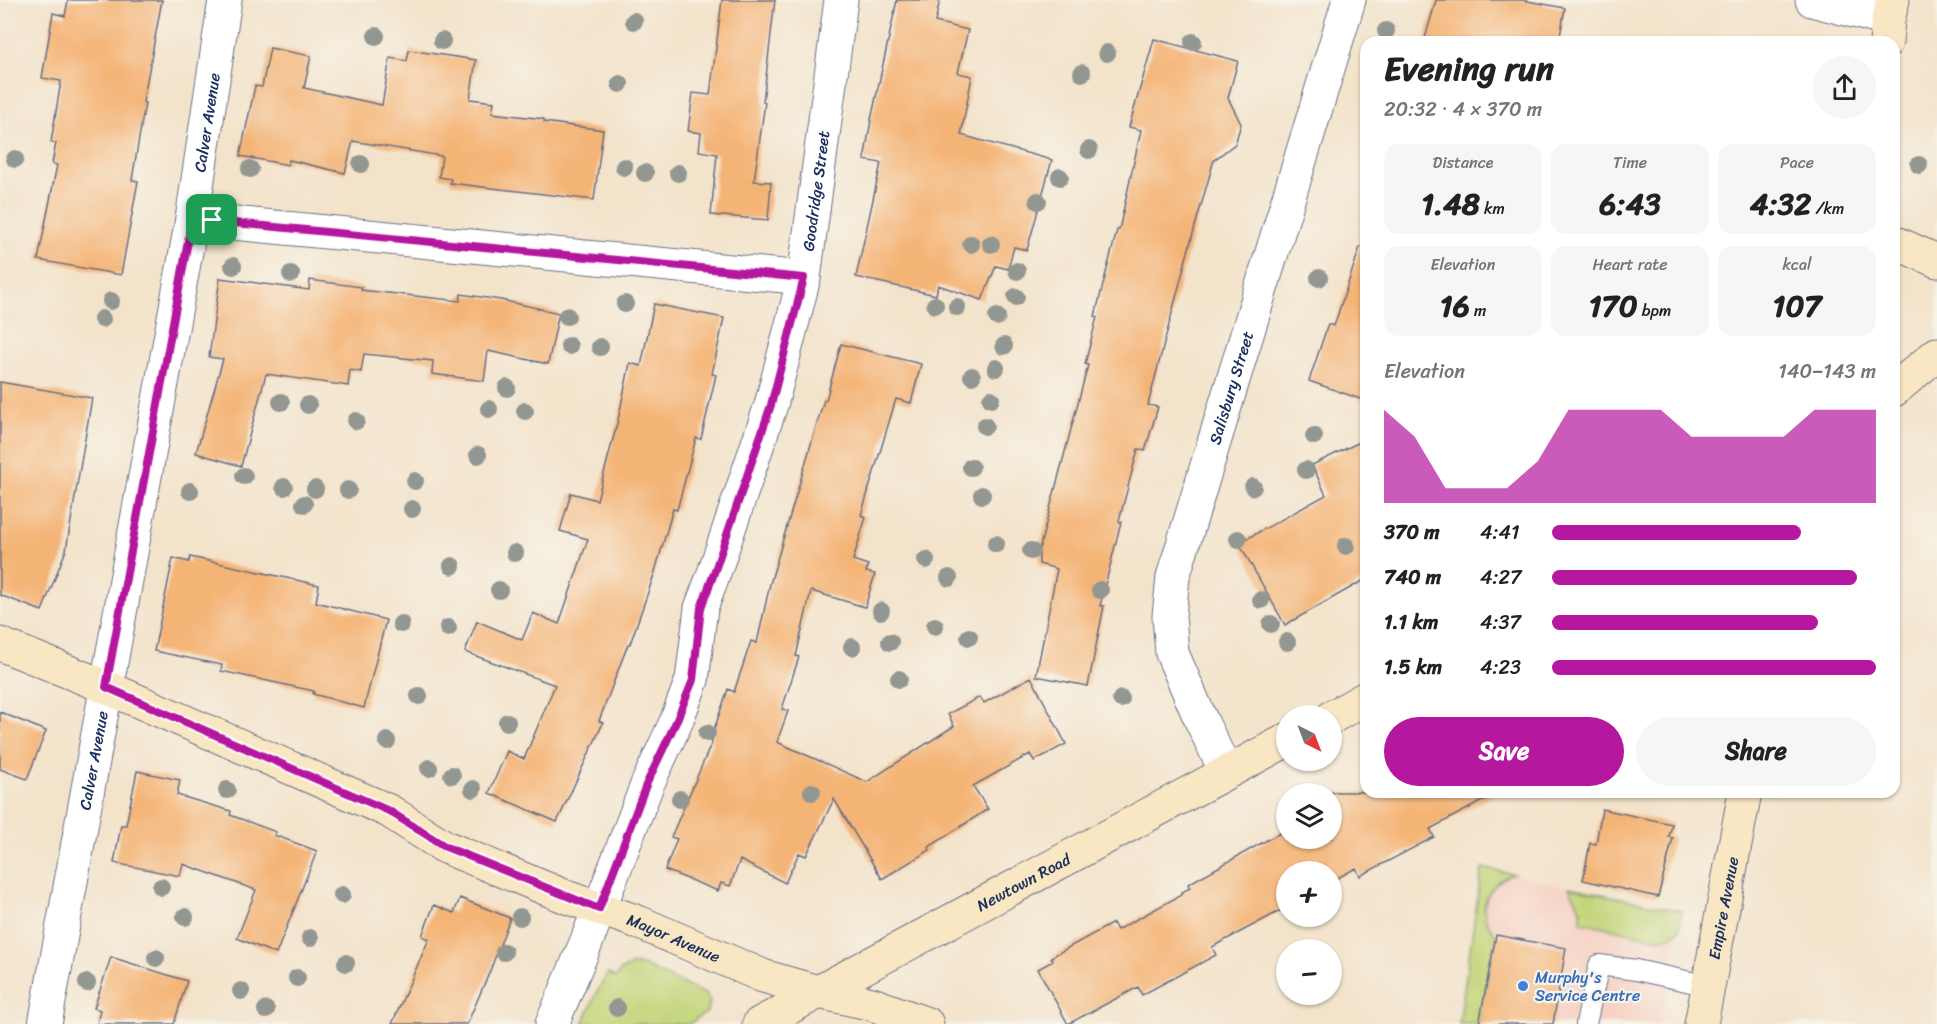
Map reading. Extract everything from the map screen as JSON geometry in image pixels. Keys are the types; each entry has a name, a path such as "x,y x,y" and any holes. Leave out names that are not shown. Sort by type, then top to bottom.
{"street":[{"name":"Calver Avenue","path":"45,1024 192,219 225,0"},
{"name":"Goodridge Street","path":"552,1024 646,785 672,732 693,680 701,608 771,405 804,278 841,0"},
{"name":"Salisbury Street","path":"1226,772 1172,653 1169,616 1173,577 1349,0"},
{"path":"1812,0 1889,21"},
{"path":"192,219 804,278"},
{"path":"1900,245 1937,261"},
{"path":"1900,385 1937,354"},
{"name":"Mayor Avenue","path":"0,644 106,687 389,811 446,847 599,909 638,922 763,976 818,992 872,1004 927,1024"},
{"path":"1342,711 1360,701"},
{"name":"Newtown Road","path":"759,1024 1276,746"},
{"name":"Empire Avenue","path":"1701,1024 1744,798"}],"lane":[{"path":"1586,1024 1599,965 1636,970 1709,986"}],"shaded area":[{"path":"1482,868 1682,911 1661,1024 1459,1024"}],"green space":[{"path":"1482,868 1513,874 1500,881 1490,891 1485,904 1484,912 1487,921 1496,935 1479,1024 1459,1024"},
{"path":"1569,887 1682,911 1679,930 1672,936 1659,939 1581,922 1581,910"},
{"path":"631,965 642,965 707,995 710,1002 707,1012 689,1024 583,1024 608,973 615,978 620,971"}],"building":[{"path":"68,0 162,0 143,102 145,103 132,180 138,181 121,275 38,260 57,165 52,164 56,143 51,142 61,81 42,78 53,13 65,16"},
{"path":"722,0 775,0 763,102 765,102 754,181 771,182 768,220 711,215 717,154 699,151 701,133 688,131 693,93 710,95"},
{"path":"897,0 940,0 935,22 968,30 958,73 972,76 961,135 1052,160 1027,250 1014,247 1008,269 996,266 982,300 938,285 936,295 856,277 881,163 864,160"},
{"path":"1436,0 1522,0 1565,8 1560,36 1426,36"},
{"path":"1154,39 1238,61 1228,98 1241,124 1235,144 1214,160 1190,244 1148,405 1158,407 1145,451 1138,449 1119,521 1121,522 1100,606 1104,606 1088,686 1036,676 1057,569 1039,564 1039,550 1088,365 1085,364 1097,317 1095,316 1117,230 1119,230 1141,130 1129,127"},
{"path":"270,48 311,56 304,88 382,105 390,58 407,61 409,50 476,60 470,99 494,102 492,113 544,119 544,122 603,130 594,200 450,183 451,179 439,177 442,156 353,141 345,173 289,160 288,165 240,156 255,86 262,87"},
{"path":"1360,247 1360,399 1309,381 1328,324 1334,326"},
{"path":"220,278 309,290 310,280 362,287 361,290 460,301 461,294 559,313 548,364 488,351 484,381 432,374 433,361 364,354 361,372 350,370 348,386 266,374 241,466 196,453 223,359 209,357"},
{"path":"654,304 724,318 712,374 716,375 701,439 696,438 677,510 673,509 654,575 630,644 628,644 599,721 603,723 557,822 489,793 507,751 524,759 555,685 465,652 477,621 522,640 533,613 559,624 588,539 560,531 571,493 597,500 630,363 641,366"},
{"path":"841,344 921,364 911,403 896,399 861,515 866,517 853,560 868,565 866,572 875,574 865,607 811,591 796,656 799,657 782,709 788,711 777,742 867,782 954,726 948,714 980,697 984,703 1031,677 1066,744 1034,761 1030,754 973,786 988,809 929,847 930,850 882,879 834,799 806,856 799,853 785,883 740,860 730,886 721,883 718,891 665,870 677,839 671,837 712,742 710,741 728,689 734,692 751,641 757,643 770,584"},
{"path":"0,382 92,398 66,550 42,611 0,595"},
{"path":"1360,442 1360,582 1285,625 1239,543 1326,495 1312,465"},
{"path":"190,557 319,585 316,602 386,620 364,708 313,694 314,691 221,671 222,665 154,651 173,558 189,562"},
{"path":"0,712 46,731 27,779 0,769"},
{"path":"137,771 180,780 177,795 231,811 230,815 276,832 274,835 317,851 276,954 237,938 256,890 183,864 180,876 114,863 121,825 126,825"},
{"path":"1342,792 1360,792 1360,798 1488,798 1430,829 1434,837 1360,876 1356,868 1342,876 1342,861 1276,861 1276,913 1212,947 1216,955 1142,995 1138,987 1068,1024 1038,969 1053,961 1051,957 1113,923 1117,930 1183,894 1182,892 1190,888 1188,884 1276,835 1276,849 1342,849"},
{"path":"1602,809 1672,824 1669,837 1673,838 1658,897 1583,880 1590,843 1596,844"},
{"path":"460,898 510,918 467,1024 392,1024 429,939 422,936 434,905 454,913"},
{"name":"Murphy's Service Centre","path":"1496,935 1566,948 1553,1024 1479,1024"},
{"path":"111,957 187,981 174,1024 97,1024 100,1010 94,1008"}],"place":[{"name":"Murphy's Service Centre","path":"1523,986"}],"route":[{"path":"192,219 212,220 804,278 771,405 701,608 693,680 646,785 599,909 446,847 389,811 106,687 192,219"}]}
